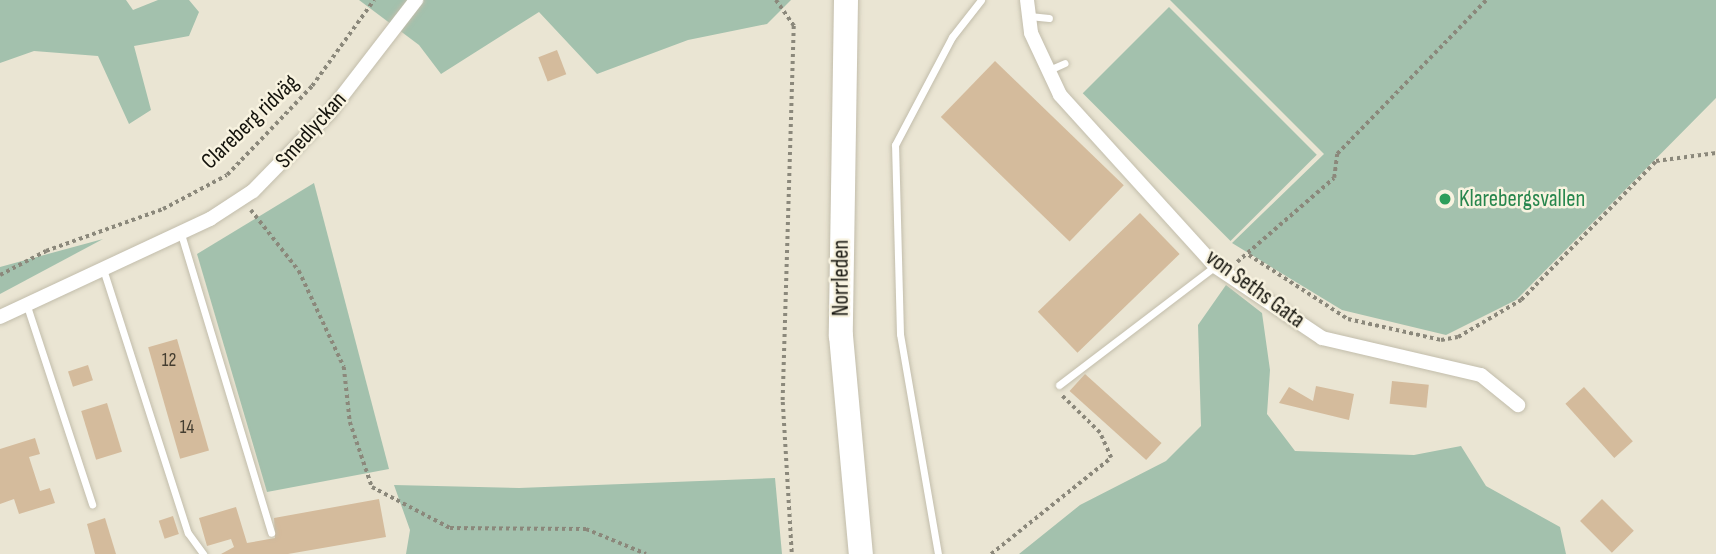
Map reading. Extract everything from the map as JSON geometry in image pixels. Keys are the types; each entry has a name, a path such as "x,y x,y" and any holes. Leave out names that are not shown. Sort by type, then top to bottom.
{"highway":[{"name":"Norrleden","path":"846,0 841,335 861,554"}],"street":[{"name":"Smedlyckan","path":"0,317 181,234 238,202 298,149 415,0"},
{"name":"von Seths Gata","path":"1027,0 1045,71 1218,269 1322,338 1481,375 1518,405"}],"lane":[{"path":"938,554 900,334 895,145 952,37 981,0"},
{"path":"1029,16 1049,18"},
{"path":"1045,71 1065,64"},
{"path":"181,234 271,533"},
{"path":"103,269 188,533 203,554"},
{"path":"1059,384 1218,269"},
{"path":"26,303 92,504"}],"path":[{"name":"Clareberg ridväg","path":"0,275 46,251 163,209 227,175 312,86 374,0"},
{"path":"776,0 794,26 783,402 792,554"},
{"path":"1218,269 1248,255 1334,178 1337,154 1486,0"},
{"path":"1248,255 1348,319 1441,341 1458,337 1521,300 1656,161 1716,154"},
{"path":"250,209 299,271 345,367 350,422 372,487 450,528 586,529 646,554"},
{"path":"991,554 1111,458 1100,433 1059,384"}],"green space":[{"path":"0,0 126,0 133,10 158,0 189,0 199,12 189,36 134,46 151,110 129,124 98,56 34,51 0,63"},
{"path":"359,0 791,0 767,24 688,40 597,74 539,12 441,74 419,45"},
{"name":"Klarebergsvallen","path":"1170,0 1716,0 1716,98 1516,300 1446,335 1342,310 1232,243 1324,154"},
{"path":"1169,7 1317,155 1231,241 1083,93"},
{"path":"314,183 389,469 267,492 197,254"},
{"path":"103,239 0,294 0,267"},
{"path":"1226,285 1262,313 1270,370 1267,414 1295,451 1414,455 1461,446 1486,486 1560,527 1566,554 1019,554 1080,505 1166,461 1201,426 1198,325"},
{"path":"775,478 782,554 406,554 410,530 394,485 519,488"}],"building":[{"path":"557,50 566,74 548,81 538,57"},
{"path":"995,61 1124,185 1070,241 941,117"},
{"path":"1140,213 1180,254 1077,353 1038,312"},
{"path":"177,339 209,451 180,459 148,347"},
{"path":"88,365 93,380 73,387 68,371"},
{"path":"1085,374 1162,443 1146,460 1070,391"},
{"path":"1392,381 1429,385 1426,408 1390,404"},
{"path":"1316,386 1354,394 1349,420 1279,403 1289,387 1313,401"},
{"path":"1584,387 1633,441 1614,458 1565,404"},
{"path":"107,403 122,452 96,460 81,411"},
{"path":"35,438 40,454 29,457 40,491 50,488 55,503 19,514 14,499 0,504 0,449"},
{"path":"379,499 386,537 288,554 221,554 234,547 231,539 207,546 199,518 236,507 247,543 275,538 274,518"},
{"path":"1602,499 1634,531 1612,553 1580,521"},
{"path":"173,516 179,534 165,539 159,521"},
{"path":"105,518 116,554 95,554 87,524"}],"place":[{"name":"Klarebergsvallen","path":"1445,199"}]}
